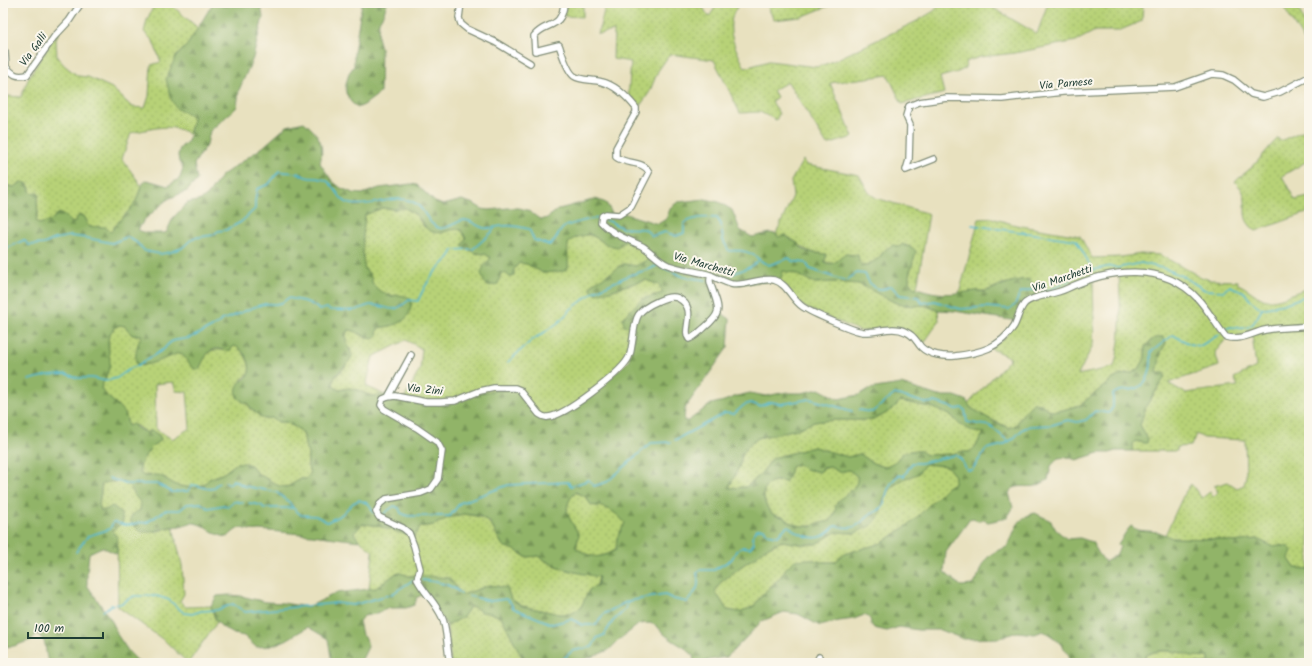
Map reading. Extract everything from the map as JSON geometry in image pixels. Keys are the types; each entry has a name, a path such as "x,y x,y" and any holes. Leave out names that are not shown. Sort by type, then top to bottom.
{"street":[{"name":"Via Galli","path":"5,52 6,67 14,74 20,76 27,75 54,37 69,21 81,3"},
{"path":"461,3 458,18 461,24 467,29 495,42 530,63"},
{"name":"Via Marchetti","path":"564,3 561,16 558,21 538,30 534,36 534,51 559,45 570,72 574,76 610,85 636,108 636,112 616,148 615,154 620,160 643,165 649,172 631,207 619,214 606,214 602,216 601,222 606,228 644,247 667,264 711,276 730,284 773,280 785,286 796,302 803,307 844,326 862,332 893,329 900,330 912,334 926,351 939,356 947,357 994,347 1010,332 1023,306 1033,298 1059,292 1079,282 1098,276 1134,272 1160,275 1183,287 1198,299 1226,336 1233,339 1265,330 1309,326"},
{"name":"Via Parnese","path":"934,159 906,170 909,160 910,125 906,116 909,106 912,104 933,99 947,98 1002,99 1063,92 1175,87 1212,74 1223,74 1234,80 1250,94 1263,96 1280,92 1309,77"},
{"name":"Via Zini","path":"388,396 426,402 441,402 455,401 480,391 494,388 515,388 520,390 543,417 560,413 587,397 627,361 631,352 635,324 638,315 643,308 670,296 678,298 683,302 689,313 689,321 686,332 689,339 713,321 718,311 718,306 710,280 711,276"},
{"path":"411,356 388,396 383,399 381,404 384,409 417,428 440,446 442,451 438,479 431,489 421,493 386,499 380,504 376,512 379,517 403,528 409,533 420,569 417,579 423,590 434,602 443,618 450,663"},
{"path":"816,663 819,657"}],"green space":[{"path":"155,3 169,3 198,28 188,44 175,58 181,110 189,114 193,119 189,134 182,130 168,127 154,128 131,133 122,159 141,185 134,205 111,232 101,227 90,227 87,225 87,220 78,216 74,223 56,215 50,221 39,224 36,221 39,195 37,192 33,194 30,191 30,187 20,183 14,187 3,185 3,89 7,96 21,97 29,77 60,28 56,39 57,57 65,66 78,76 88,77 112,88 132,107 145,108 149,96 151,65 161,62 153,41 144,32 147,20"},
{"path":"213,3 260,3 263,17 253,58 239,90 237,107 210,131 207,144 194,164 197,180 187,191 168,199 144,220 138,230 146,233 166,233 173,218 187,203 201,200 208,195 221,176 263,147 287,126 304,122 314,131 320,140 322,150 320,163 332,181 341,188 353,193 362,194 379,188 411,184 417,185 435,202 443,205 462,200 474,204 482,209 489,210 519,208 527,210 541,220 547,218 559,209 596,199 606,203 613,215 623,213 658,224 666,219 671,207 678,202 705,199 719,202 732,210 740,230 752,237 770,233 776,234 778,237 785,235 798,243 800,247 806,251 826,254 824,261 830,264 846,254 858,255 860,263 866,266 879,258 886,249 893,245 900,247 902,244 913,248 916,251 909,276 910,282 914,287 925,291 946,294 986,291 1015,281 1031,281 1035,292 1035,298 1027,302 1017,321 954,311 938,310 923,305 915,306 898,304 859,284 834,282 815,283 794,273 783,271 780,281 735,284 710,276 720,312 730,319 728,347 685,408 684,421 688,421 711,404 750,393 766,396 781,393 802,393 819,389 838,399 859,395 869,389 901,384 938,396 955,396 966,400 971,408 993,421 1009,428 1016,425 1033,403 1041,404 1050,411 1059,411 1080,405 1113,379 1121,375 1132,373 1139,369 1145,358 1145,346 1153,339 1163,337 1166,343 1161,352 1157,373 1164,373 1165,377 1146,406 1140,425 1148,439 1147,443 1136,441 1133,443 1132,451 1099,453 1076,460 1068,457 1058,458 1051,466 1048,480 1036,486 1017,487 1011,490 1009,493 1013,508 1007,518 988,522 984,520 977,521 974,518 970,519 946,552 944,572 961,586 973,585 988,557 994,552 1007,547 1017,526 1023,518 1035,513 1051,521 1056,530 1067,539 1080,538 1092,542 1105,562 1116,555 1120,547 1118,544 1131,526 1137,530 1159,532 1172,538 1216,539 1234,542 1257,539 1272,546 1280,545 1289,547 1292,550 1289,559 1295,568 1309,569 1309,663 1209,663 1209,656 1191,656 1179,652 1161,651 1146,655 1139,663 1068,663 1070,657 1065,649 1055,639 1043,631 1035,634 1017,632 999,638 963,639 941,630 918,630 899,627 887,631 874,628 869,618 864,615 854,619 820,626 798,614 784,612 762,621 727,657 709,660 702,663 694,663 693,655 664,634 657,626 650,623 639,624 609,650 576,663 525,663 502,618 491,613 482,612 474,607 470,607 463,617 447,626 426,593 416,598 414,605 406,608 389,608 375,614 364,616 359,621 362,635 366,638 368,647 360,663 332,663 328,639 308,627 286,640 271,646 256,647 244,636 234,634 222,627 215,619 211,606 217,596 229,595 241,596 266,602 308,607 336,593 376,588 395,574 400,573 409,576 419,575 449,578 462,595 490,585 507,588 511,599 522,606 559,614 571,614 581,607 589,590 597,585 599,577 560,567 539,556 526,557 515,550 503,546 490,522 480,516 463,514 448,518 434,525 420,527 414,537 375,525 362,524 354,533 359,541 312,535 249,530 243,528 237,529 228,537 218,535 199,524 192,523 143,532 134,526 130,519 132,515 140,510 140,502 129,486 122,482 108,482 102,484 99,504 101,511 108,509 111,506 120,512 122,517 123,522 112,531 117,537 117,554 102,547 89,553 87,585 113,623 118,636 129,652 140,663 49,663 44,641 37,634 31,640 14,646 3,647 3,235 7,225 6,218 3,216 3,185 14,187 24,182 28,184 30,191 33,194 37,192 39,195 36,221 39,224 50,221 59,213 66,216 70,222 74,223 78,216 81,215 85,217 87,225 90,227 105,227 111,232 117,223 133,206 142,185 147,180 168,186 180,178 183,168 179,162 178,155 180,148 188,141 193,119 189,114 177,109 171,99 166,79 175,58 188,44","holes":["382,208 405,208 415,214 430,231 440,233 454,229 461,230 466,238 462,246 475,253 485,254 491,258 484,266 481,273 485,284 488,286 498,284 501,273 505,273 510,277 514,275 514,269 519,263 527,264 543,273 564,271 568,268 569,241 578,237 590,234 608,245 617,247 628,240 654,256 636,266 624,264 618,267 613,272 595,282 591,286 591,290 595,294 611,291 646,280 659,285 663,293 642,299 623,318 624,326 635,329 629,361 582,402 554,419 543,418 519,390 499,390 473,394 439,404 385,395 371,396 349,388 339,390 333,386 334,378 352,356 346,340 348,330 372,339 377,337 378,328 397,324 405,319 408,316 411,306 410,298 398,295 392,296 380,291 373,285 370,274 365,270 363,250 365,215","119,325 125,326 132,335 142,335 136,356 136,364 140,365 152,363 181,353 193,368 199,370 211,350 231,350 232,347 235,346 241,350 248,361 250,369 248,376 237,387 237,397 262,418 272,418 279,422 286,422 300,430 304,436 310,474 306,479 301,479 287,487 279,486 257,473 251,465 244,463 237,463 224,473 209,479 204,484 195,488 178,486 159,475 144,476 140,473 140,466 149,451 161,439 158,434 154,432 148,431 146,433 133,424 128,426 125,414 103,392 101,388 108,373 110,364 108,342 110,333","900,401 934,408 952,416 959,424 974,432 984,433 970,452 926,455 921,451 910,451 903,453 895,462 884,467 873,463 860,454 848,457 814,447 773,458 759,476 746,487 729,488 747,447 758,438 797,429 814,422 832,420 872,420 894,408","925,464 947,466 955,476 954,483 946,488 911,523 882,543 844,554 835,562 822,562 809,559 795,560 786,568 780,578 763,594 753,607 739,612 727,610 715,591 721,582 757,556 764,549 782,541 799,544 816,544 836,532 855,533 872,525 880,515 882,503 886,494 895,484 918,474","798,465 805,469 820,472 823,468 830,467 839,472 849,470 857,476 857,481 854,488 837,503 835,513 830,521 815,524 812,527 798,525 791,523 783,517 774,515 768,508 764,499 764,490 766,486 773,481 785,482 791,467","575,492 586,497 591,505 610,510 621,519 625,523 617,538 616,550 605,555 591,556 576,548 579,535 568,514 568,504 570,498"]},
{"path":"362,3 387,3 384,13 379,21 378,37 381,48 380,93 364,105 357,108 351,102 346,93 346,84 349,73 354,66 354,52"},
{"path":"567,3 583,3 583,17 564,16"},
{"path":"606,3 700,3 709,17 718,3 740,3 732,19 731,27 734,43 745,68 769,61 817,67 831,62 917,21 934,11 941,3 991,3 990,6 1037,34 1048,3 1143,3 1142,21 1118,31 1095,31 1076,41 1015,53 980,57 965,62 966,68 940,77 944,93 902,104 888,75 830,83 853,137 827,145 788,82 773,90 777,97 772,101 779,114 776,120 760,112 740,113 714,60 670,54 658,71 649,93 637,110 628,99 631,62 613,59 614,31 598,34"},
{"path":"766,3 833,4 801,17 774,20"},
{"path":"1281,3 1297,3 1309,37 1309,49"},
{"path":"1309,128 1309,160 1282,176 1295,200 1309,197 1309,212 1256,231 1247,221 1245,213 1245,198 1241,188 1235,182 1252,167 1278,138 1280,141"},
{"path":"803,160 806,165 859,175 869,193 876,198 929,214 917,288 913,288 908,278 913,263 900,247 883,252 879,258 866,267 843,256 839,260 830,263 824,260 822,253 814,253 802,247 786,235 778,238 776,234 793,196 791,181"},
{"path":"382,208 405,208 416,215 424,227 441,233 456,228 461,230 466,238 462,246 475,253 485,254 491,258 484,266 500,272 511,271 519,263 527,264 543,273 564,271 569,241 585,235 593,236 608,245 628,240 655,256 636,266 624,264 613,272 607,274 611,291 646,280 659,285 663,293 642,299 627,326 635,329 632,353 582,402 554,419 450,403 404,399 420,369 422,349 406,340 373,357 366,386 385,395 371,396 349,388 339,390 333,386 333,383 335,377 346,365 351,350 346,338 348,330 356,331 366,338 378,328 390,326 407,317 412,303 398,295 387,295 381,292 375,287 370,275 365,270 363,250 364,215"},
{"path":"992,218 1016,225 1080,236 1092,258 1121,257 1141,254 1160,255 1201,277 1210,280 1237,281 1238,284 1263,299 1279,299 1309,288 1309,569 1295,568 1280,545 1272,546 1257,539 1234,542 1216,539 1171,538 1165,535 1184,494 1191,484 1202,498 1210,492 1213,497 1218,492 1214,486 1228,482 1237,488 1244,485 1246,475 1245,440 1204,438 1196,434 1191,446 1177,447 1177,451 1132,451 1133,443 1136,441 1144,443 1148,439 1140,425 1146,406 1157,390 1156,373 1161,352 1166,343 1163,337 1153,339 1145,346 1145,358 1139,369 1132,373 1121,375 1113,379 1080,405 1059,411 1050,411 1041,404 1023,414 1016,425 1009,428 971,408 968,404 1011,358 990,348 1005,338 1021,309 1035,298 1035,291 1031,281 1027,279 1002,284 986,291 959,294 979,219","holes":["1119,274 1120,333 1114,367 1078,375 1093,345 1093,277","1252,334 1256,367 1234,378 1238,386 1185,393 1168,383 1219,366 1215,352 1228,337"]},
{"path":"783,271 794,273 815,283 834,282 859,284 898,304 915,306 923,305 938,310 939,321 922,346 905,330 860,331 804,307 780,281"},
{"path":"119,325 125,326 132,335 143,335 139,341 141,366 181,353 190,364 198,370 208,353 211,351 226,351 235,346 238,348 244,354 249,366 248,374 241,380 244,403 248,404 250,408 264,419 272,418 279,422 286,422 300,430 304,436 310,474 306,479 301,479 287,487 279,486 257,473 251,465 237,463 224,473 209,479 204,484 195,488 172,484 164,477 151,475 144,476 140,473 140,466 149,451 161,439 159,435 151,431 147,433 135,425 128,427 125,414 103,392 101,388 106,375 109,345 108,338 112,329","holes":["173,382 176,391 187,392 190,428 172,439 156,429 155,384"]},
{"path":"900,401 934,408 952,416 959,424 984,433 970,452 926,455 921,451 910,451 903,453 895,462 884,467 873,463 860,454 848,457 814,447 773,458 759,476 746,487 728,488 747,447 758,438 797,429 814,422 832,420 872,420 894,408"},
{"path":"925,464 947,466 955,476 954,483 946,488 911,523 882,543 844,554 835,562 822,562 809,559 786,568 780,578 763,594 753,607 739,612 727,610 715,591 721,582 757,556 764,549 782,541 799,544 816,544 836,532 855,533 880,515 885,498 896,484 918,473"},
{"path":"794,465 820,472 823,469 830,467 839,472 849,470 857,476 857,481 854,488 837,503 835,513 830,521 810,526 801,526 791,523 784,517 771,513 768,509 764,500 764,491 766,486 770,482 779,481 789,475 791,467"},
{"path":"108,482 121,482 129,485 141,503 140,510 130,519 138,528 146,531 158,531 173,527 182,565 184,594 180,601 186,607 211,606 217,622 188,663 165,641 118,607 117,537 112,531 123,522 108,509 101,511 99,504 102,484"},
{"path":"575,492 586,497 591,505 606,508 618,515 625,523 617,538 616,550 605,555 591,556 576,548 579,535 570,519 567,509 570,498"},
{"path":"463,514 480,517 489,522 503,546 515,550 526,557 539,556 552,565 560,568 583,574 599,576 597,585 589,590 581,607 571,614 559,614 522,606 511,599 507,588 490,585 462,595 419,575 409,576 400,573 395,574 377,588 369,589 373,552 360,541 354,533 362,524 375,525 414,537 420,527 434,525 448,518"},
{"path":"470,607 474,607 482,612 491,613 502,618 525,663 451,663 447,626 463,617"},
{"path":"1164,651 1178,652 1192,656 1209,656 1209,663 1139,663 1147,655"}],"waterway":[{"path":"3,250 24,240 29,245 44,244 55,239 70,236 112,243 127,237 136,242 145,251 160,254 171,252 182,248 193,238 213,235 218,231 226,230 241,222 255,209 257,189 269,184 279,171 298,173 306,177 327,181 347,203 358,205 404,199 416,203 432,223 439,228 446,228 464,220 486,228 517,226 529,229 534,240 549,245 554,242 565,226 598,218"},
{"path":"605,220 622,228 645,229 652,236 665,232 676,236 684,233 684,223 688,221 700,218 717,218 721,224 723,240 729,251 749,253 769,265 789,258 792,261 806,263 810,269 845,281 857,273 865,274 872,286 875,288 882,289 891,286 900,295 918,297 922,303 935,301 960,309 986,307 1009,309 1015,305 1020,293 1029,290 1049,290 1066,283 1078,274 1093,270 1111,266 1117,268 1141,263 1166,269 1182,276 1205,290 1223,291 1230,286 1244,292 1250,300 1262,309"},
{"path":"972,225 1076,240 1093,270"},
{"path":"29,380 48,375 66,374 78,378 92,378 106,381 117,378 164,349 175,340 193,337 218,324 221,320 232,317 253,307 265,304 280,304 288,298 309,303 319,310 327,308 330,310 356,310 371,305 378,305 390,309 397,308 409,300 418,301 430,279 448,259 453,250 473,249 491,233 495,227"},
{"path":"732,274 750,267 758,261"},
{"path":"508,362 532,340 559,322 571,309 595,291 630,275 658,265 684,277 706,280"},
{"path":"1226,329 1231,327 1244,328 1251,326 1262,309 1283,304 1309,295"},
{"path":"559,663 572,651 592,647 597,638 604,635 613,621 626,609 628,601 665,595 673,599 687,602 697,589 697,573 700,570 714,570 732,559 736,551 743,547 750,548 754,543 752,537 757,529 764,529 768,534 778,536 788,526 803,535 816,538 828,533 835,526 847,528 859,525 871,514 883,507 888,490 894,479 899,475 904,476 912,463 921,463 955,455 960,458 967,470 972,470 986,449 1003,445 1013,439 1023,429 1030,426 1052,425 1068,420 1077,422 1086,420 1095,411 1109,413 1113,407 1113,394 1119,391 1134,389 1144,383 1149,374 1151,352 1173,335 1190,344 1200,346 1220,334"},
{"path":"859,410 872,412 895,394 925,403 935,402 957,409 962,408 965,410 967,422 990,426 1008,441"},
{"path":"675,440 725,413 734,414 744,405 751,403 759,406 772,402 781,404 810,399 852,411"},
{"path":"381,516 394,506 399,508 401,513 408,516 450,516 460,503 508,485 568,482 571,486 589,480 594,486 607,482 651,443 671,442"},
{"path":"109,478 125,484 157,484 172,492 188,491 192,485 211,489 215,488 219,483"},
{"path":"225,482 230,484 233,480 244,486 276,492 289,502 293,508"},
{"path":"249,503 261,505 264,508 293,508 301,515 316,516 327,522 341,515 353,503 359,500 369,504 374,513"},
{"path":"76,552 88,536 110,529 113,522 124,525 146,523 166,510 180,510 187,504 201,503 208,508 224,505 228,507 236,501 243,503"},
{"path":"103,611 111,605 120,604 134,596 157,596 169,600 184,613 192,614 201,611 217,610 233,604 245,612 336,603 353,605 392,594 413,580"},
{"path":"422,580 448,585 453,587 461,594"},
{"path":"469,596 490,601 506,599 511,603 513,608 552,624 572,619 582,625 596,625 604,614 628,601"}]}
